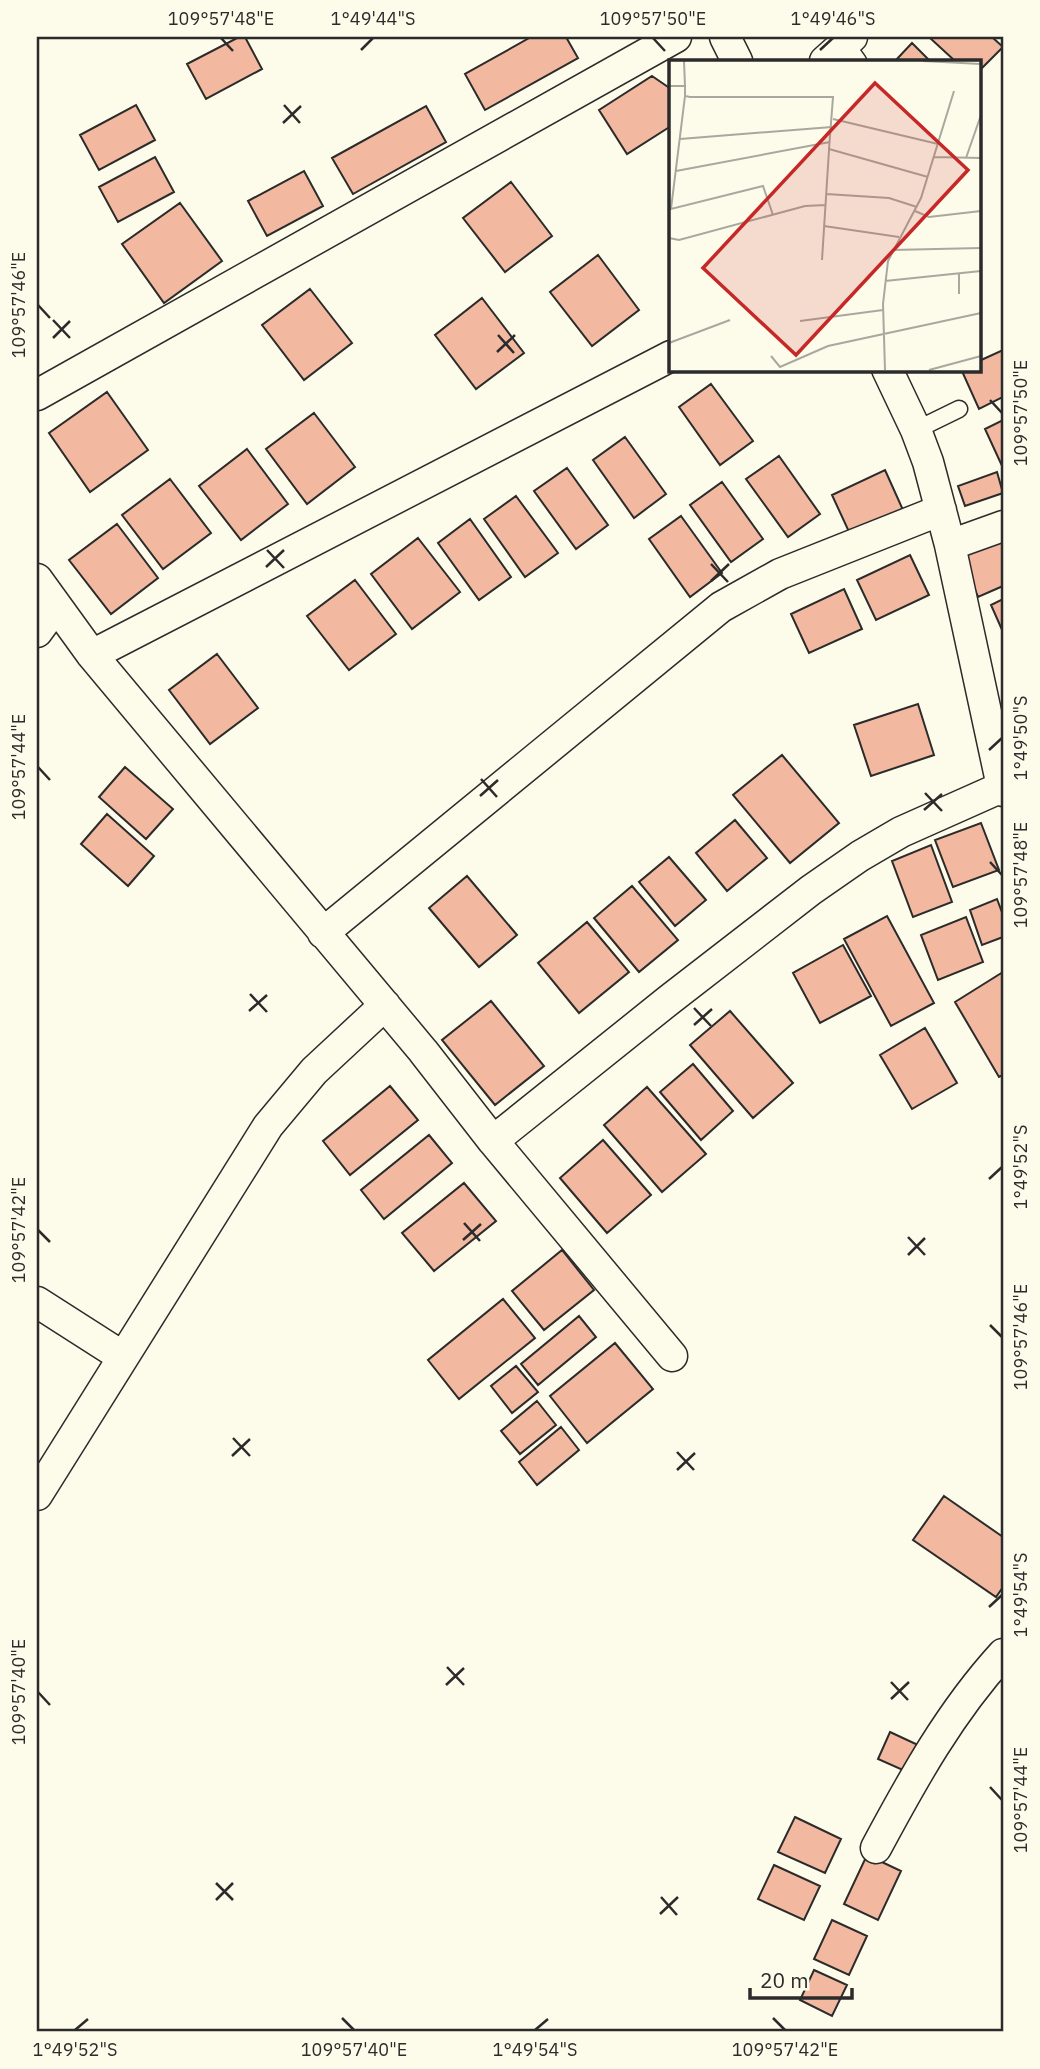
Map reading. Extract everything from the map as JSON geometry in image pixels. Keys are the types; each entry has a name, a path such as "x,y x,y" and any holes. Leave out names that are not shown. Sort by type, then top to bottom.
{"street":[{"path":"37,395 676,37"},
{"path":"725,37 736,60"},
{"path":"92,655 669,357"},
{"path":"493,1141 669,1000 811,890 860,856 901,832 1003,789 950,545 928,462 888,371"},
{"path":"323,933 721,607 780,574 941,510"},
{"path":"950,545 1003,526"},
{"path":"37,579 92,655 385,1005 493,1141 672,1356"},
{"path":"37,632 56,606"},
{"path":"37,1495 268,1126 314,1071 385,1005"},
{"path":"37,1302 123,1357"},
{"path":"876,1848 920,1765 959,1707 1003,1654"}],"lane":[{"path":"916,430 959,409"}],"building":[{"path":"239,37 245,37 262,69 206,99 187,64"},
{"path":"531,37 566,37 578,58 485,110 465,74"},
{"path":"992,37 1003,47 981,69 981,60 954,60 930,38"},
{"path":"912,43 929,60 896,60"},
{"path":"652,76 669,88 669,127 627,154 599,110"},
{"path":"136,105 155,140 99,170 80,135"},
{"path":"426,106 446,142 353,194 332,158"},
{"path":"155,157 174,192 118,222 99,187"},
{"path":"304,171 323,206 267,236 248,201"},
{"path":"511,182 552,236 505,272 463,218"},
{"path":"180,203 222,261 164,303 122,244"},
{"path":"598,255 639,310 592,346 550,292"},
{"path":"310,289 352,343 304,380 262,325"},
{"path":"482,298 524,353 476,389 435,335"},
{"path":"1003,350 1003,397 979,409 962,371 981,371 981,360"},
{"path":"711,384 753,441 720,465 679,407"},
{"path":"107,392 148,450 90,492 49,433"},
{"path":"314,413 355,467 307,504 266,449"},
{"path":"1003,420 1003,468 985,429"},
{"path":"625,437 666,494 634,518 593,460"},
{"path":"247,449 288,504 241,540 199,486"},
{"path":"779,456 820,514 788,537 746,479"},
{"path":"567,468 608,525 576,549 534,491"},
{"path":"885,470 903,510 850,534 832,495"},
{"path":"997,472 1003,493 965,506 958,486"},
{"path":"170,479 211,533 163,569 122,515"},
{"path":"722,482 763,539 731,562 690,505"},
{"path":"516,496 558,553 525,577 484,519"},
{"path":"681,516 722,573 690,597 649,539"},
{"path":"470,519 511,577 479,600 438,543"},
{"path":"117,524 158,578 111,614 69,560"},
{"path":"1003,534 1003,586 978,597 959,554"},
{"path":"418,538 460,592 412,629 371,574"},
{"path":"910,555 929,595 876,620 857,580"},
{"path":"355,580 396,634 349,670 307,616"},
{"path":"844,589 862,629 809,653 791,614"},
{"path":"1003,599 1003,632 991,605"},
{"path":"217,654 258,708 210,744 169,690"},
{"path":"918,704 934,755 871,776 854,725"},
{"path":"782,755 839,823 790,863 733,795"},
{"path":"125,767 173,809 146,839 99,797"},
{"path":"107,814 154,856 128,886 81,844"},
{"path":"735,820 767,858 727,891 696,853"},
{"path":"981,823 999,870 953,887 935,840"},
{"path":"931,845 952,902 913,917 892,861"},
{"path":"669,857 706,900 675,926 639,882"},
{"path":"467,876 517,935 479,967 429,908"},
{"path":"632,886 678,940 639,972 594,918"},
{"path":"997,899 1003,915 1003,937 982,945 970,910"},
{"path":"887,916 934,1003 891,1026 844,939"},
{"path":"966,917 983,962 938,980 921,935"},
{"path":"587,922 629,972 579,1013 538,963"},
{"path":"843,945 871,996 820,1023 793,973"},
{"path":"1003,972 1003,1075 999,1077 955,1002"},
{"path":"491,1001 544,1066 495,1105 442,1040"},
{"path":"730,1011 793,1083 753,1118 690,1045"},
{"path":"925,1028 957,1083 912,1109 880,1055"},
{"path":"693,1064 733,1111 701,1140 660,1092"},
{"path":"390,1086 418,1120 350,1175 323,1141"},
{"path":"647,1087 706,1154 662,1192 604,1125"},
{"path":"429,1135 452,1163 384,1219 361,1190"},
{"path":"603,1140 651,1195 607,1233 560,1178"},
{"path":"464,1183 496,1221 434,1271 402,1233"},
{"path":"562,1250 594,1290 544,1330 512,1291"},
{"path":"503,1299 535,1338 459,1399 428,1360"},
{"path":"579,1316 596,1337 538,1385 521,1364"},
{"path":"615,1343 653,1389 587,1443 550,1396"},
{"path":"516,1366 538,1392 512,1413 491,1386"},
{"path":"537,1401 556,1425 520,1454 501,1431"},
{"path":"561,1427 579,1450 537,1485 519,1462"},
{"path":"944,1496 1003,1537 1003,1587 996,1597 913,1540"},
{"path":"890,1732 918,1745 905,1771 878,1759"},
{"path":"795,1817 841,1839 825,1873 778,1852"},
{"path":"867,1855 901,1871 878,1920 844,1904"},
{"path":"774,1865 820,1886 804,1920 758,1899"},
{"path":"832,1920 867,1936 849,1975 814,1959"},
{"path":"814,1970 847,1985 832,2016 800,2000"}]}
